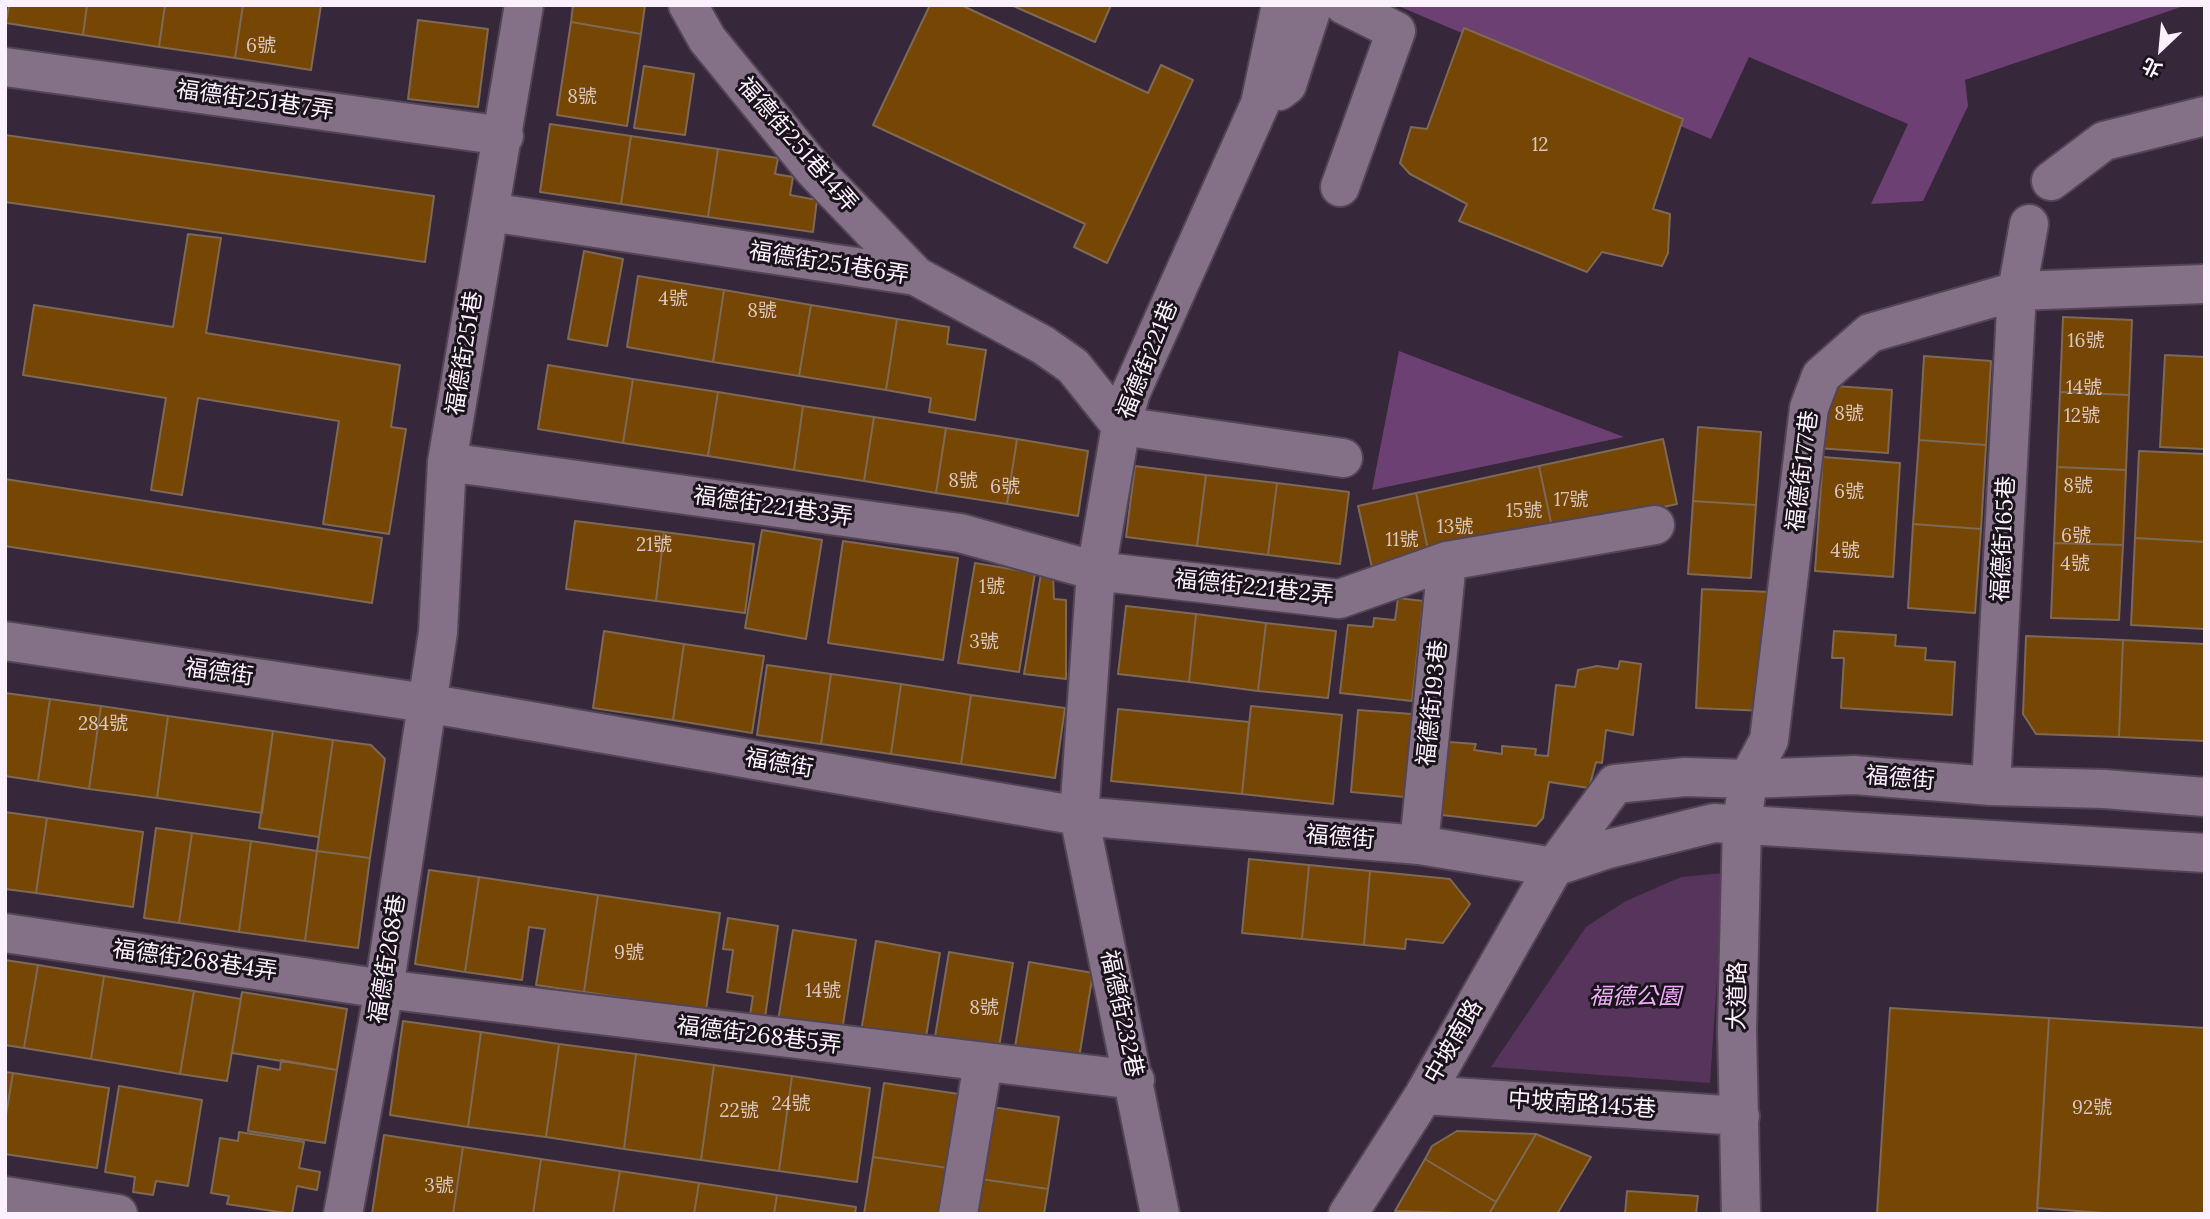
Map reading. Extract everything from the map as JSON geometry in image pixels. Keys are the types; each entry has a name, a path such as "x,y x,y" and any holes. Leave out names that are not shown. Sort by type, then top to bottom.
{"street":[{"name":"福德街251巷","path":"426,703 439,632 447,462 524,5"},
{"name":"福德街251巷14弄","path":"688,5 707,38 814,170 916,276"},
{"name":"福德街221巷","path":"1079,816 1096,572 1121,426 1131,393 1260,104 1281,5"},
{"path":"1260,104 1287,85 1313,5"},
{"path":"1340,187 1396,31 1344,5"},
{"name":"福德街251巷7弄","path":"5,67 504,136"},
{"path":"2051,181 2104,141 2205,116"},
{"name":"福德街251巷6弄","path":"489,212 916,276 1043,345 1073,366 1121,426"},
{"name":"福德街165巷","path":"1991,786 2017,291 2029,224"},
{"name":"福德街177巷","path":"1748,779 1769,740 1809,408 1821,376 1870,332 2017,291 2205,284"},
{"path":"1121,426 1343,458"},
{"name":"福德街221巷3弄","path":"447,462 960,533 1096,572"},
{"name":"福德街221巷2弄","path":"1096,572 1339,599 1447,561 1655,525"},
{"name":"福德街193巷","path":"1419,845 1447,561"},
{"name":"福德街","path":"5,641 426,703 1079,816 1419,845 1555,867 1714,823 2205,853"},
{"name":"福德街268巷","path":"343,1214 384,989 426,703"},
{"name":"福德街","path":"1555,867 1615,784 1685,777 1748,779 1854,775 1991,786 2104,789 2205,797"},
{"name":"大道路","path":"1741,1214 1737,1030 1742,824 1748,779"},
{"name":"福德街232巷","path":"1079,816 1135,1080 1160,1214"},
{"name":"中坡南路","path":"1348,1214 1423,1095 1555,867"},
{"name":"福德街268巷4弄","path":"5,933 384,989"},
{"name":"福德街268巷5弄","path":"384,989 1135,1080"},
{"path":"958,1214 983,1063"},
{"name":"中坡南路145巷","path":"1423,1095 1740,1116"},
{"path":"5,1196 118,1214"}],"green space":[{"name":"福德公園","path":"1724,873 1710,1083 1491,1067 1586,927 1626,901 1681,877"}],"shaded area":[{"path":"1396,5 2187,5 1965,80 1968,106 1923,201 1871,204 1908,124 1749,57 1711,139"},
{"path":"1399,351 1624,437 1372,490"}],"building":[{"path":"9,5 87,5 83,35 6,23"},
{"path":"87,5 165,5 159,47 83,35"},
{"path":"165,5 243,5 235,58 159,47"},
{"path":"243,5 321,5 311,70 235,58"},
{"path":"573,5 645,5 641,34 571,22"},
{"path":"930,5 961,5 1148,93 1161,65 1193,80 1107,263 1074,247 1085,224 873,125"},
{"path":"1011,5 1111,5 1095,42"},
{"path":"418,20 488,29 478,107 408,99"},
{"path":"571,22 641,34 627,126 557,115"},
{"path":"1464,28 1683,119 1653,209 1670,214 1668,253 1662,266 1602,252 1587,272 1459,221 1467,204 1410,174 1400,163 1411,127 1427,129"},
{"path":"644,66 694,74 685,135 634,128"},
{"path":"550,124 631,136 621,204 540,192"},
{"path":"5,135 434,196 425,262 5,202"},
{"path":"631,136 718,149 708,217 621,204"},
{"path":"718,149 778,158 775,174 793,177 790,195 817,200 813,232 708,217"},
{"path":"188,234 221,238 206,333 400,365 391,427 406,429 389,534 323,524 339,421 198,398 182,495 151,490 166,398 23,375 34,305 173,327"},
{"path":"584,251 623,259 607,346 568,339"},
{"path":"638,276 724,290 713,362 627,347"},
{"path":"724,290 811,305 799,376 713,362"},
{"path":"811,305 897,319 886,390 799,376"},
{"path":"2063,317 2132,320 2129,395 2060,392"},
{"path":"897,319 949,327 947,344 986,350 975,420 929,412 931,398 886,390"},
{"path":"2165,355 2205,357 2205,449 2160,447"},
{"path":"1924,356 1991,361 1986,445 1919,440"},
{"path":"548,365 633,379 623,443 538,429"},
{"path":"633,379 718,392 708,456 623,443"},
{"path":"1821,385 1892,390 1888,453 1817,448"},
{"path":"718,392 803,406 794,470 708,456"},
{"path":"2060,392 2129,395 2126,470 2057,467"},
{"path":"803,406 874,417 864,481 794,470"},
{"path":"874,417 946,428 936,493 864,481"},
{"path":"1698,427 1761,432 1756,505 1693,501"},
{"path":"946,428 1017,439 1007,504 936,493"},
{"path":"1017,439 1088,451 1078,516 1007,504"},
{"path":"1663,439 1677,504 1553,532 1539,466"},
{"path":"1919,440 1986,445 1981,529 1913,524"},
{"path":"2139,451 2205,454 2205,542 2135,538"},
{"path":"1823,457 1900,463 1893,577 1815,571"},
{"path":"1135,466 1206,475 1197,546 1126,537"},
{"path":"1539,466 1553,532 1430,559 1416,493"},
{"path":"2057,467 2126,470 2123,545 2054,543"},
{"path":"1206,475 1277,483 1268,555 1197,546"},
{"path":"5,479 382,538 372,603 5,546"},
{"path":"1277,483 1349,492 1340,564 1268,555"},
{"path":"1416,493 1430,559 1373,572 1358,506"},
{"path":"1693,501 1756,505 1751,578 1688,574"},
{"path":"575,521 664,532 656,601 566,589"},
{"path":"1913,524 1981,529 1975,613 1908,608"},
{"path":"762,530 822,540 806,639 745,628"},
{"path":"664,532 754,544 745,613 656,601"},
{"path":"2135,538 2205,542 2205,629 2131,625"},
{"path":"843,541 958,558 943,660 828,643"},
{"path":"2054,543 2123,545 2119,620 2051,618"},
{"path":"975,563 1035,573 1019,672 958,663"},
{"path":"1041,574 1053,575 1054,599 1066,600 1066,679 1024,674"},
{"path":"1702,589 1771,592 1766,711 1696,708"},
{"path":"1398,598 1423,601 1412,701 1340,693 1348,625 1373,627 1374,618 1395,620"},
{"path":"1126,606 1196,614 1189,682 1118,674"},
{"path":"1196,614 1266,623 1258,691 1189,682"},
{"path":"1266,623 1336,631 1328,698 1258,691"},
{"path":"604,631 684,644 673,720 593,708"},
{"path":"1834,631 1896,635 1895,646 1926,648 1925,660 1955,662 1952,715 1841,708 1844,658 1832,658"},
{"path":"2026,636 2123,640 2119,737 2036,734 2023,714"},
{"path":"2123,640 2205,644 2205,741 2119,737"},
{"path":"684,644 764,656 752,733 673,720"},
{"path":"1620,661 1641,664 1633,735 1606,730 1602,763 1596,762 1589,788 1549,782 1543,818 1536,826 1442,815 1445,747 1449,747 1449,742 1476,744 1474,750 1502,754 1502,746 1536,749 1535,755 1548,756 1556,685 1575,687 1578,670 1597,666 1618,669"},
{"path":"767,665 831,674 821,744 757,735"},
{"path":"831,674 901,684 891,754 821,744"},
{"path":"901,684 971,695 961,764 891,754"},
{"path":"5,693 50,699 38,781 5,776"},
{"path":"971,695 1065,708 1055,778 961,764"},
{"path":"50,699 101,706 89,789 38,781"},
{"path":"101,706 168,716 157,798 89,789"},
{"path":"1251,706 1342,715 1333,804 1242,794"},
{"path":"1118,709 1249,722 1242,794 1111,781"},
{"path":"1358,710 1412,714 1405,797 1351,792"},
{"path":"168,716 273,731 262,813 157,798"},
{"path":"273,731 333,740 319,837 259,828"},
{"path":"333,740 371,745 385,759 370,858 317,851"},
{"path":"5,812 47,818 36,893 5,889"},
{"path":"47,818 143,832 133,907 36,893"},
{"path":"156,828 192,833 179,923 144,918"},
{"path":"192,833 251,841 239,932 179,923"},
{"path":"251,841 317,851 305,941 239,932"},
{"path":"317,851 370,858 358,948 305,941"},
{"path":"1249,859 1309,865 1302,939 1242,933"},
{"path":"1309,865 1370,871 1364,945 1302,939"},
{"path":"429,870 479,877 465,972 415,964"},
{"path":"1370,871 1450,879 1470,904 1443,943 1406,939 1405,949 1364,945"},
{"path":"479,877 598,895 584,992 536,985 545,929 529,927 522,980 465,972"},
{"path":"598,895 720,913 706,1010 584,992"},
{"path":"728,918 778,926 765,1018 750,1015 753,996 727,992 733,950 723,949"},
{"path":"793,930 856,940 842,1031 778,1021"},
{"path":"876,941 940,953 925,1043 861,1032"},
{"path":"949,952 1013,963 998,1053 934,1043"},
{"path":"5,960 38,965 24,1048 5,1045"},
{"path":"1029,962 1093,973 1078,1064 1014,1053"},
{"path":"38,965 104,976 91,1059 24,1048"},
{"path":"104,976 194,991 180,1074 91,1059"},
{"path":"194,991 241,999 227,1081 180,1074"},
{"path":"242,992 347,1009 337,1070 232,1053"},
{"path":"1890,1008 2049,1018 2037,1214 1877,1214"},
{"path":"2049,1018 2205,1028 2205,1214 2116,1214 2037,1208"},
{"path":"403,1021 481,1032 468,1127 390,1115"},
{"path":"481,1032 559,1044 546,1137 468,1127"},
{"path":"559,1044 636,1054 624,1149 546,1137"},
{"path":"636,1054 714,1065 701,1160 624,1149"},
{"path":"281,1060 337,1070 325,1143 248,1131 258,1066 280,1070"},
{"path":"714,1065 792,1076 779,1171 701,1160"},
{"path":"5,1072 13,1073 5,1121"},
{"path":"13,1073 109,1088 97,1168 5,1154 5,1121"},
{"path":"792,1076 870,1088 857,1182 779,1171"},
{"path":"884,1083 959,1094 948,1168 873,1157"},
{"path":"119,1086 202,1100 188,1186 156,1181 153,1195 133,1192 135,1177 105,1172"},
{"path":"992,1107 1059,1117 1048,1189 981,1179"},
{"path":"1457,1131 1536,1134 1496,1202 1425,1159 1432,1146"},
{"path":"239,1132 304,1142 299,1168 320,1172 317,1190 297,1186 292,1214 227,1204 229,1196 211,1193 220,1138 238,1141"},
{"path":"1536,1134 1591,1157 1557,1214 1489,1214"},
{"path":"384,1135 463,1147 453,1214 372,1214"},
{"path":"463,1147 541,1159 533,1214 453,1214"},
{"path":"873,1157 948,1168 941,1214 864,1214"},
{"path":"541,1159 620,1171 613,1214 533,1214"},
{"path":"1425,1159 1496,1202 1489,1214 1395,1211"},
{"path":"620,1171 699,1183 694,1214 613,1214"},
{"path":"981,1179 1048,1189 1044,1214 976,1214"},
{"path":"699,1183 777,1195 774,1214 694,1214"},
{"path":"1627,1191 1698,1196 1696,1214 1625,1214"},
{"path":"777,1195 856,1207 855,1214 774,1214"}]}
